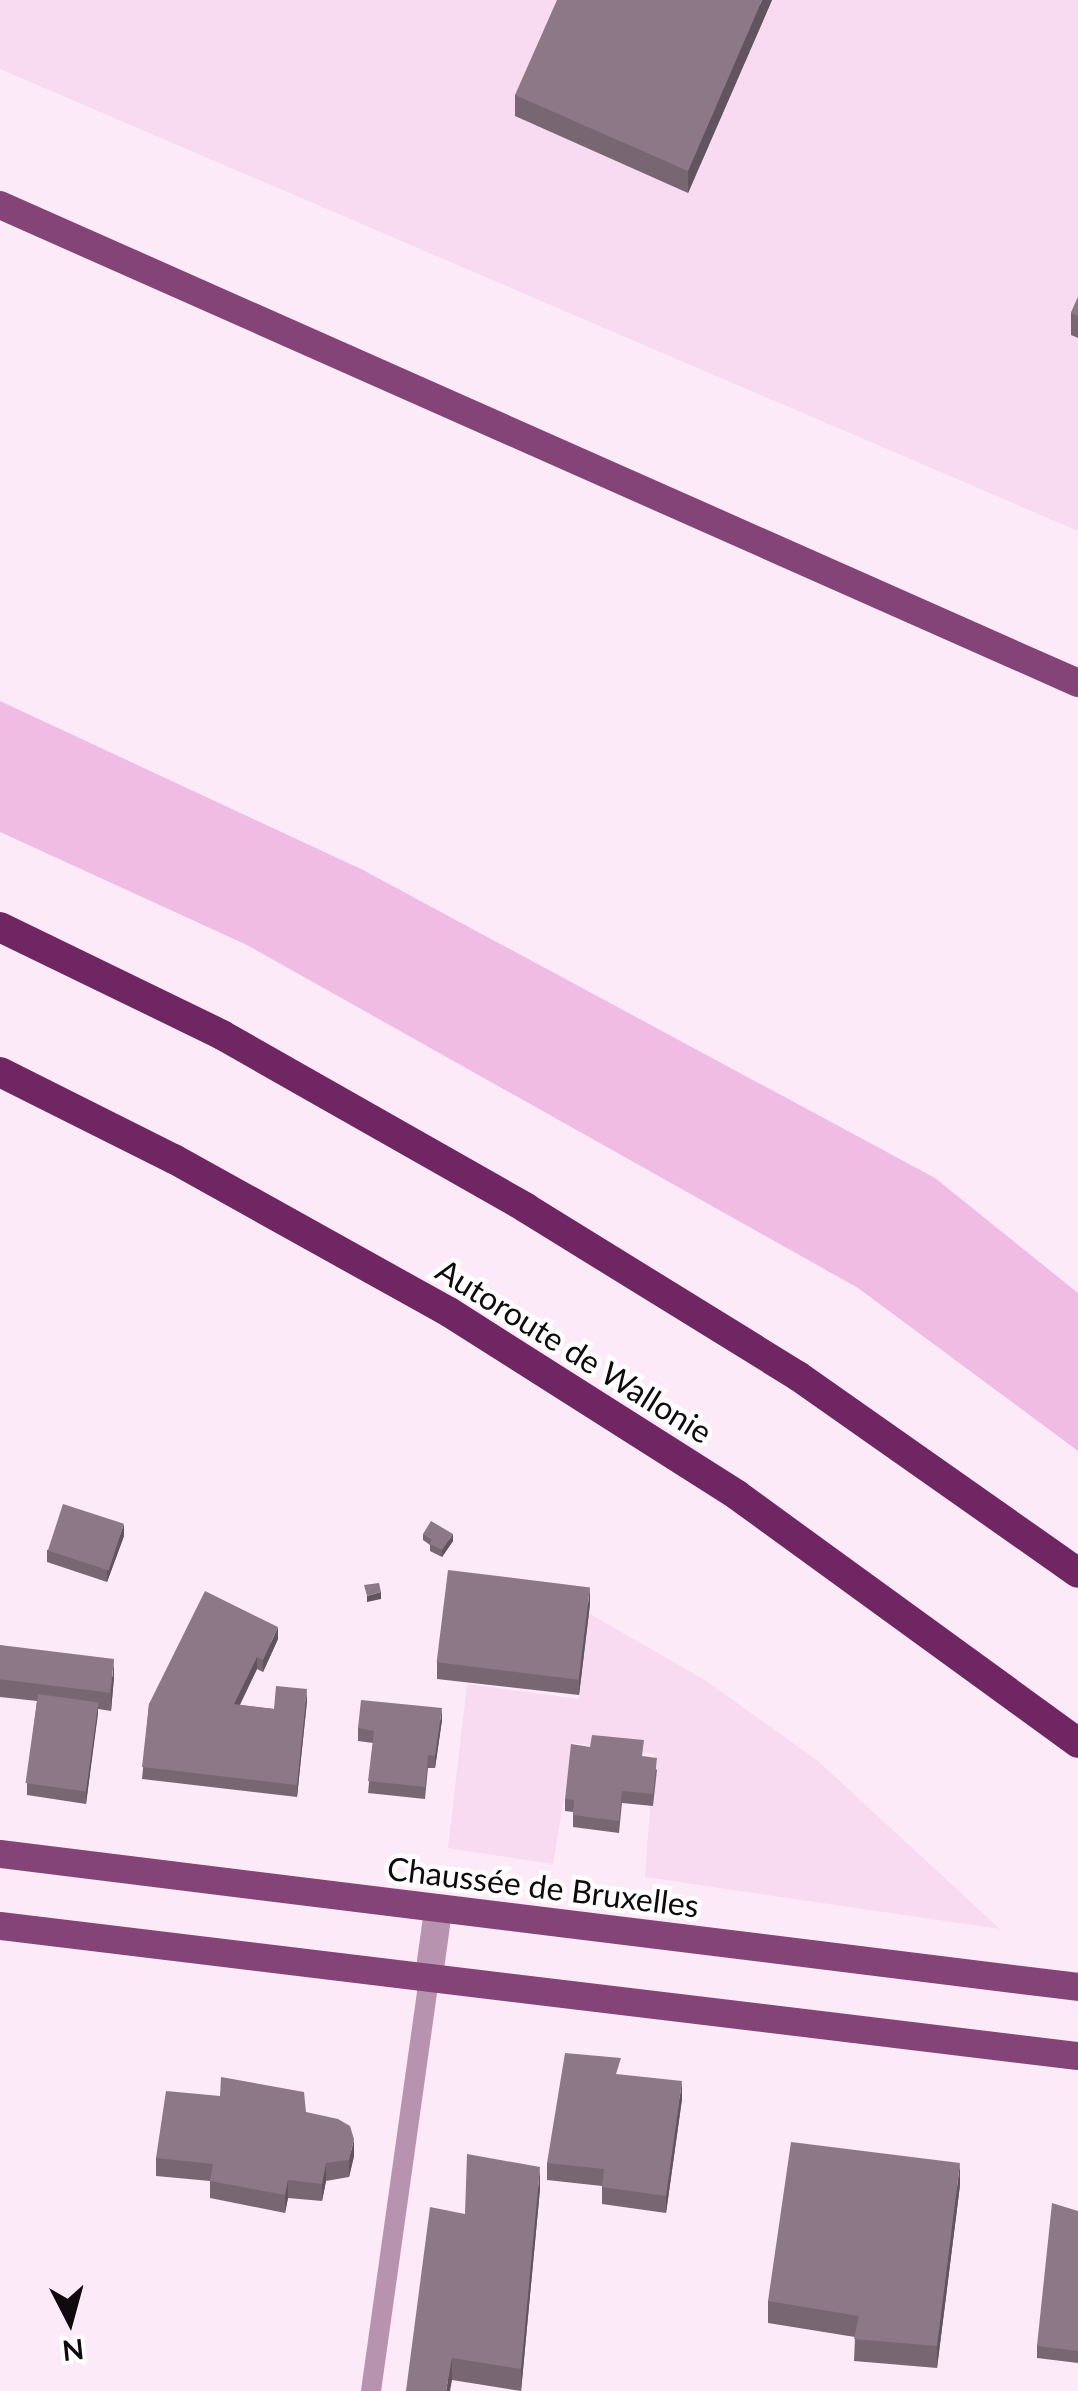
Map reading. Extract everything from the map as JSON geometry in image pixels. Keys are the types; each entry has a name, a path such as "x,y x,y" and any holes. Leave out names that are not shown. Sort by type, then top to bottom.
{"highway":[{"path":"0,926 222,1035 526,1208 798,1376 1078,1574"},
{"name":"Autoroute de Wallonie","path":"0,1072 174,1159 449,1312 738,1495 1078,1742"}],"main road":[{"path":"0,206 1078,683"},
{"name":"Chaussée de Bruxelles","path":"0,1854 1078,1987"},
{"path":"0,1926 1078,2056"}],"street":[{"path":"429,1976 438,1910"}],"lane":[{"path":"372,2391 429,1976"}],"shaded area":[{"path":"0,0 1078,0 1078,531 0,69"},
{"path":"0,701 363,870 935,1178 1078,1293 1078,1451 858,1288 247,945 0,832"},
{"path":"583,1610 705,1680 818,1761 1000,1929 645,1877 654,1754 573,1743 553,1864 448,1848 467,1684 579,1699"}],"building":[{"path":"557,0 762,0 688,171 515,95"},
{"path":"1078,297 1078,316 1071,313"},
{"path":"63,1504 124,1524 109,1570 48,1551"},
{"path":"431,1521 453,1534 442,1550 430,1544 432,1540 423,1534"},
{"path":"448,1570 590,1587 579,1680 437,1662"},
{"path":"379,1583 381,1592 367,1596 364,1585"},
{"path":"205,1591 278,1627 263,1660 257,1657 234,1704 274,1709 276,1686 307,1689 297,1785 142,1767 149,1704"},
{"path":"0,1645 114,1659 110,1693 0,1679"},
{"path":"38,1694 98,1702 86,1792 25,1783"},
{"path":"361,1700 442,1708 435,1756 428,1755 425,1787 368,1781 374,1731 358,1728"},
{"path":"592,1735 644,1740 642,1756 657,1758 653,1794 622,1791 619,1821 573,1815 574,1800 565,1799 571,1744 590,1747"},
{"path":"565,2053 621,2058 616,2074 682,2081 666,2196 602,2187 604,2169 547,2163"},
{"path":"221,2077 304,2092 306,2112 338,2119 350,2126 354,2139 349,2160 326,2163 322,2184 288,2180 285,2195 210,2181 213,2164 156,2158 166,2091 220,2096"},
{"path":"791,2142 960,2163 937,2346 854,2339 859,2316 768,2301"},
{"path":"467,2154 540,2167 521,2369 452,2358 446,2391 406,2391 430,2207 465,2214"},
{"path":"1052,2203 1078,2211 1078,2351 1037,2346"}]}
